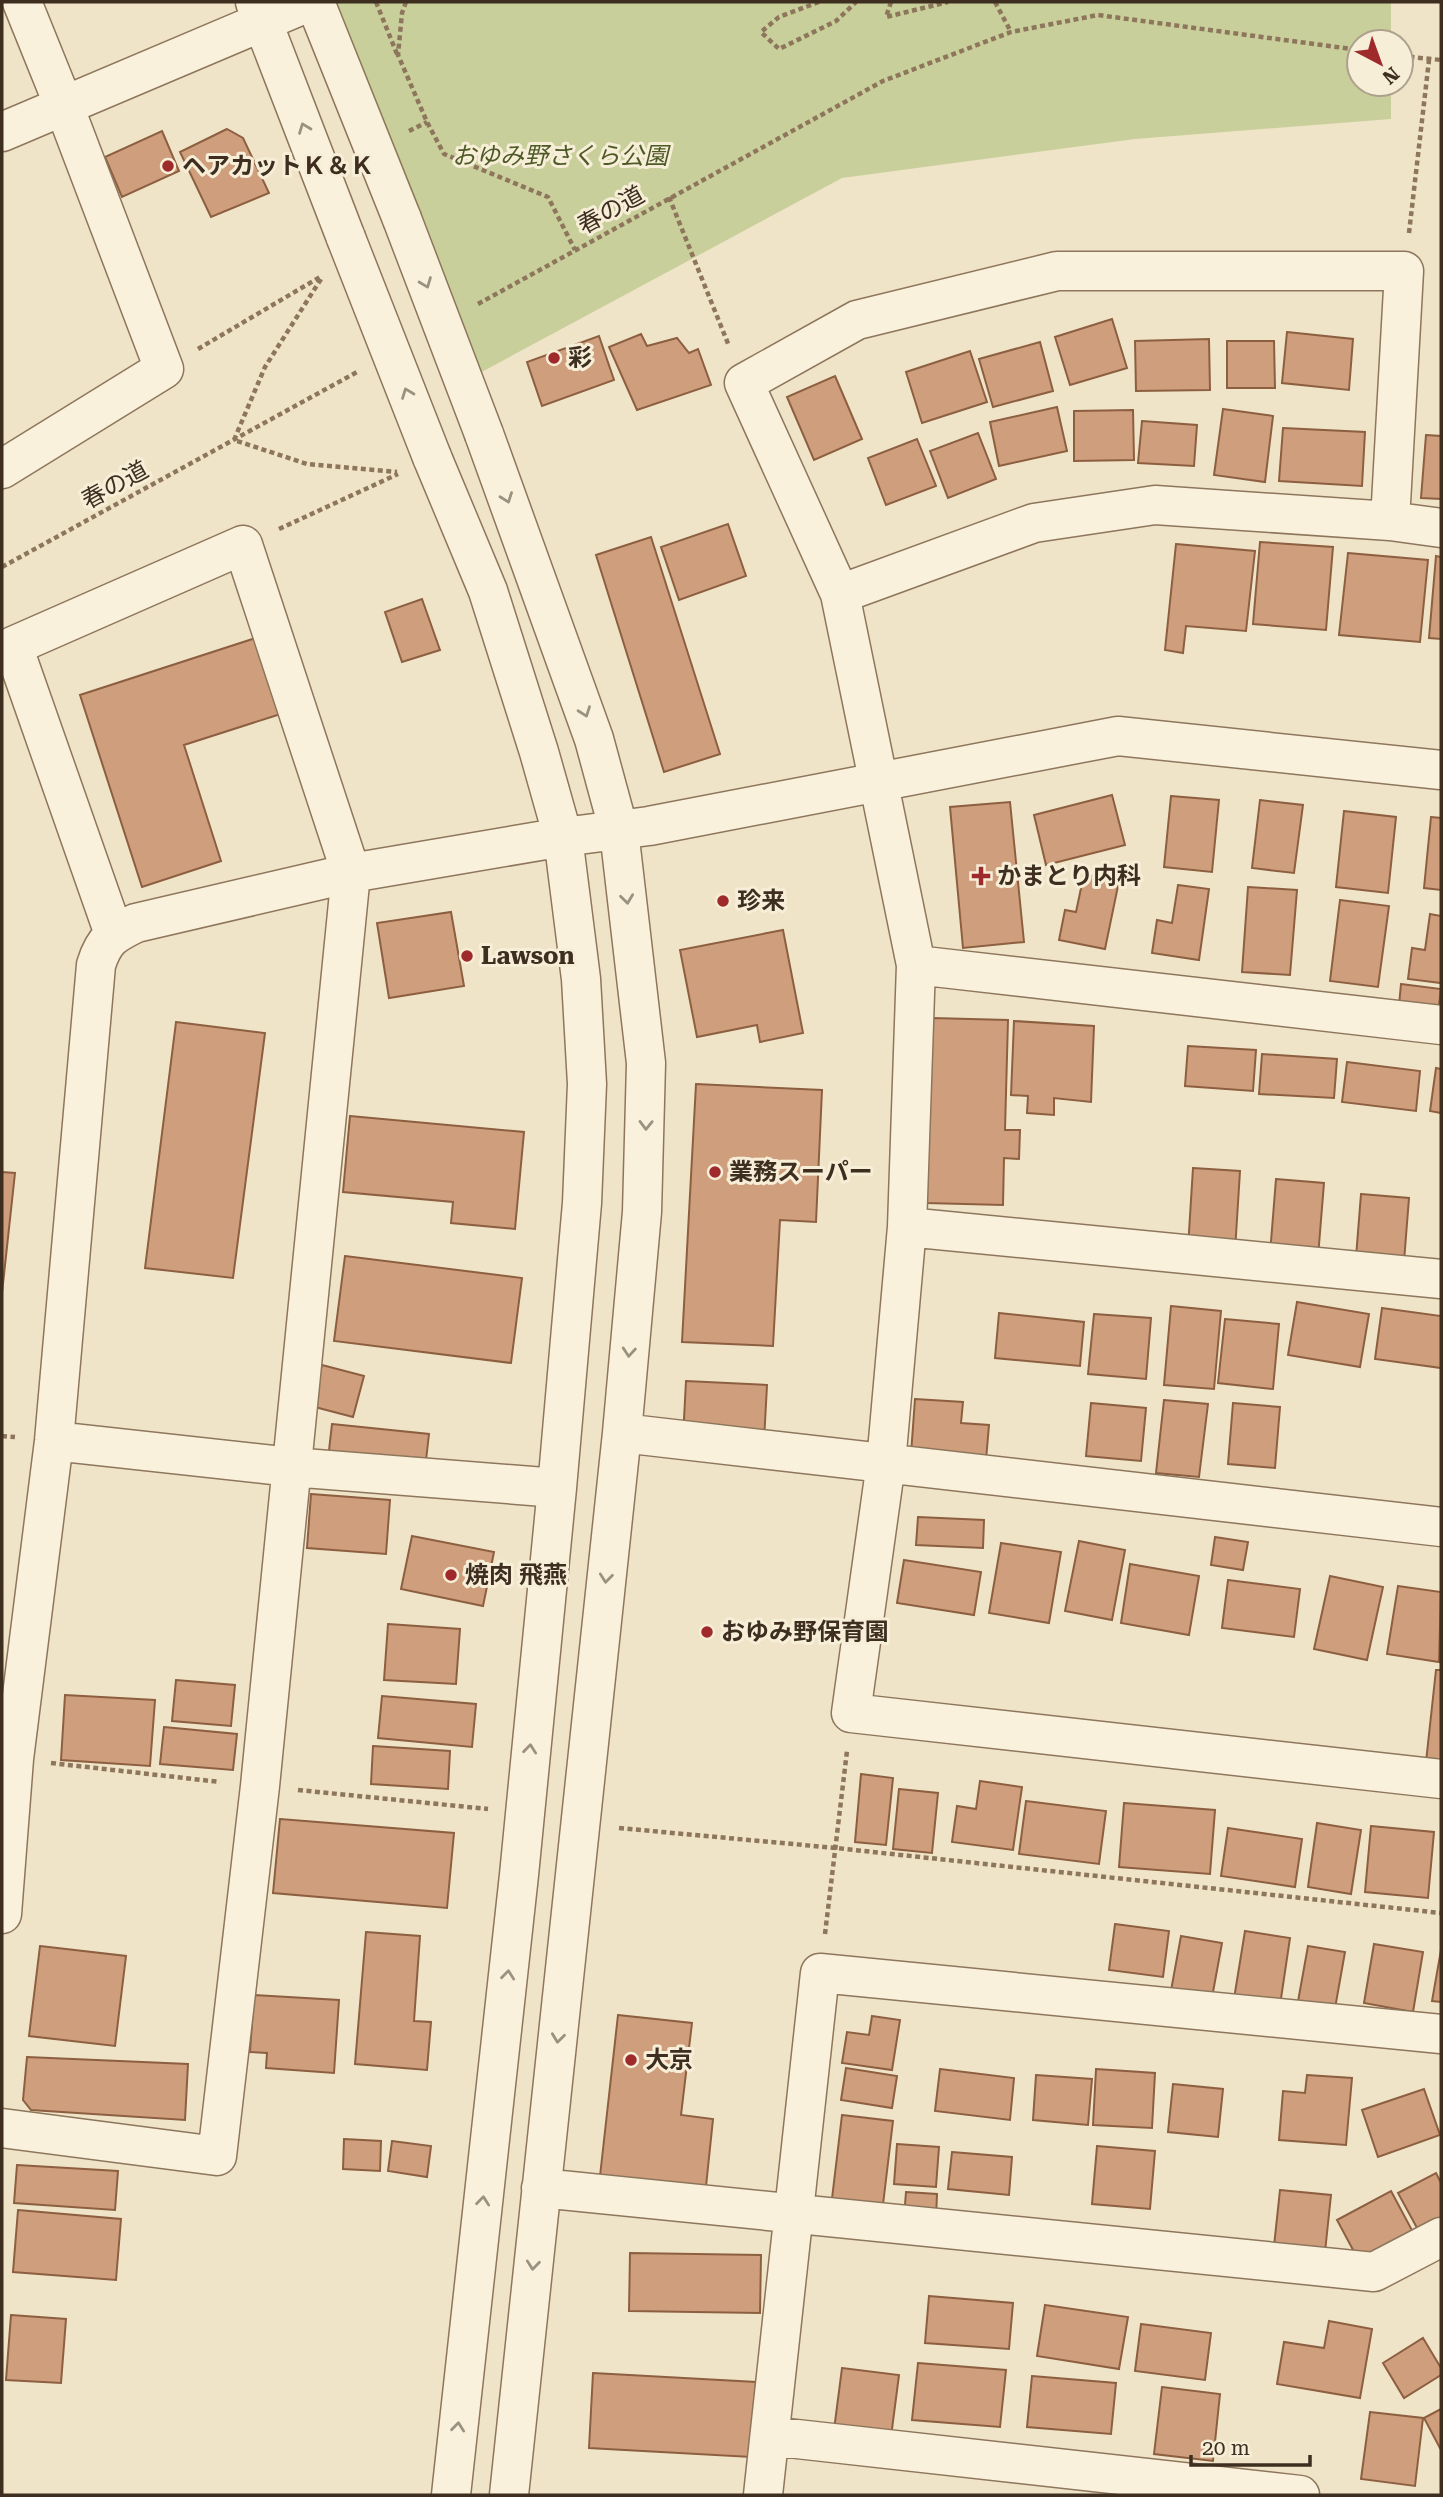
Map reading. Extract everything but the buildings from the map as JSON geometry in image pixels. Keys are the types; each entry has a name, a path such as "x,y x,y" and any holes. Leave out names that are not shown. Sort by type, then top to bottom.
{"street":[{"path":"2,469 164,369 22,2"},
{"path":"2,132 64,106 259,11 309,2"},
{"path":"315,2 484,434 594,739 619,831 646,1063 642,1212 622,1433 509,2495"},
{"path":"259,11 432,457 488,591 540,752 563,837 581,979 587,1084 582,1203 519,1875 451,2495"},
{"path":"1390,521 1404,271 1057,271 857,320 744,383 840,594 916,965 907,1227 886,1463 851,1713 1441,1779"},
{"path":"840,594 1034,523 1154,505 1390,521 1441,528"},
{"path":"2,2128 218,2156 260,1786 351,873 243,545 13,646 114,934"},
{"path":"2,1914 14,1759 54,1441 96,965 101,949 114,934 136,923 351,873 563,837 619,831 1118,736 1441,770"},
{"path":"916,965 1441,1025"},
{"path":"907,1227 1441,1279"},
{"path":"622,1433 1441,1527"},
{"path":"54,1441 292,1467 557,1488"},
{"path":"763,2495 820,1973 1441,2034"},
{"path":"541,2188 1374,2272 1441,2237"},
{"path":"770,2436 1300,2495"}],"path":[{"path":"376,2 427,122 444,154 548,197 575,250"},
{"path":"398,55 401,13 406,2"},
{"path":"819,2 779,17 761,32 779,49 835,21 856,2"},
{"path":"891,2 886,17 948,2"},
{"path":"995,2 1011,32"},
{"name":"春の道","path":"478,304 883,81 1011,32 1098,15 1345,48"},
{"path":"1415,58 1441,60"},
{"path":"1404,271 1429,60"},
{"path":"670,197 744,383"},
{"path":"164,369 323,275 265,367 234,440 307,464 401,473 243,545"},
{"name":"春の道","path":"2,567 368,365"},
{"path":"820,1973 851,1713"},
{"path":"580,1824 836,1848 1441,1913"}],"green space":[{"name":"おゆみ野さくら公園","path":"334,2 1391,2 1391,28 1345,28 1345,98 1391,98 1391,119 1135,139 842,178 478,374"}],"place":[{"name":"ヘアカットＫ＆Ｋ","path":"168,166"},
{"name":"彩","path":"554,358"},
{"name":"かまとり内科","path":"981,876"},
{"name":"珍来","path":"723,901"},
{"name":"Lawson","path":"467,956"},
{"name":"業務スーパー","path":"715,1172"},
{"name":"焼肉 飛燕","path":"451,1575"},
{"name":"おゆみ野保育園","path":"707,1632"},
{"name":"大京","path":"631,2060"}]}
